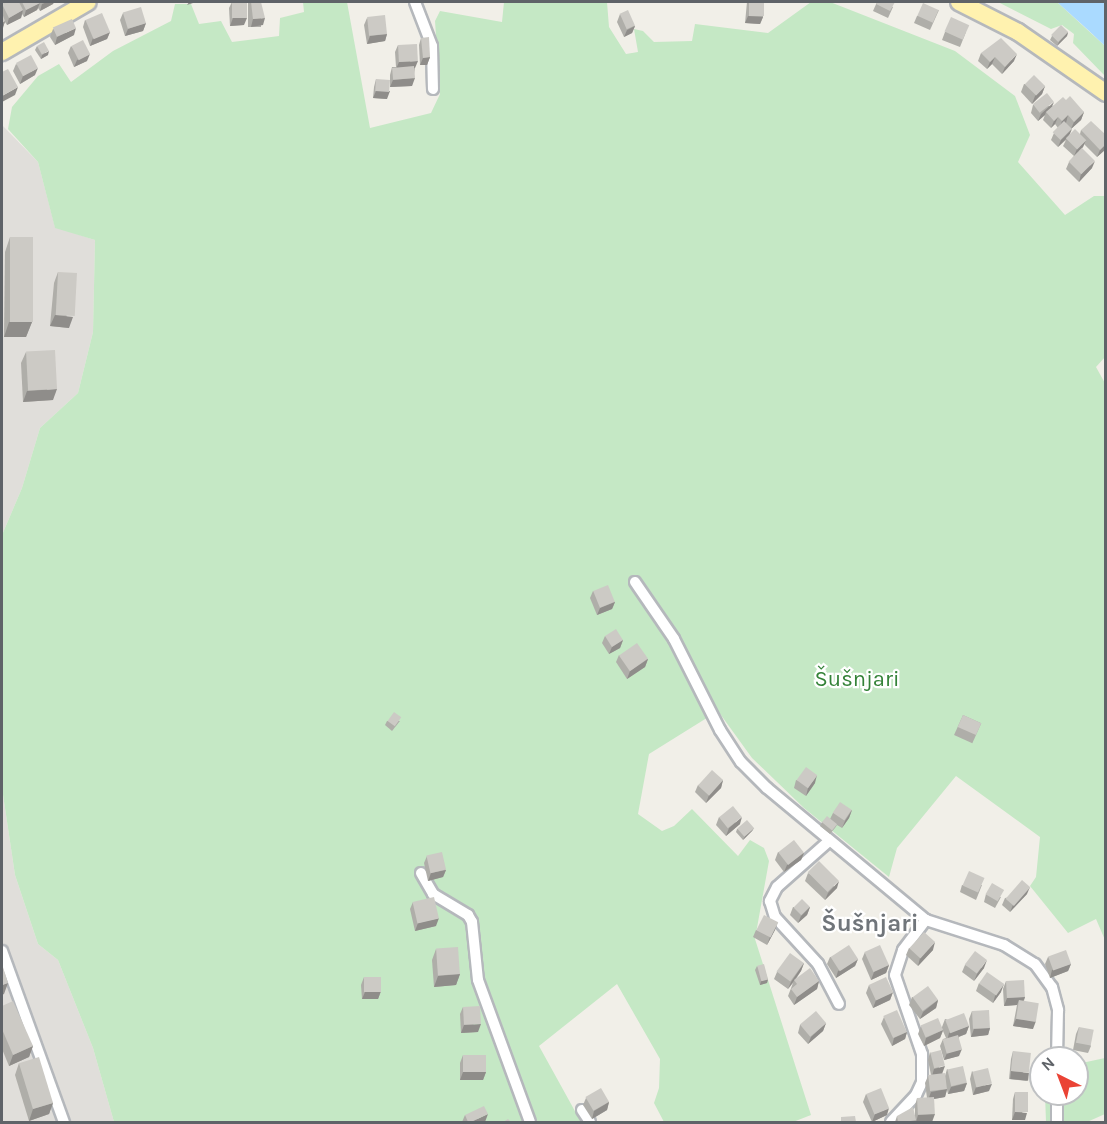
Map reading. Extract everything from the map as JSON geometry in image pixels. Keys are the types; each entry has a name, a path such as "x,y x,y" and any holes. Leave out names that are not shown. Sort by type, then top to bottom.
{"main road":[{"path":"2,52 88,2"},
{"path":"959,2 1018,32 1106,93"}],"street":[{"path":"415,2 432,46 433,89"},
{"path":"635,582 674,639 720,730 741,762 829,841 926,920 1004,945 1035,964 1052,987 1058,1010 1057,1046"},
{"path":"829,841 777,887 770,901 776,917 818,964 839,1004"},
{"path":"422,873 433,894 468,915 472,922 478,980 531,1122"},
{"path":"891,1122 916,1095 922,1082 922,1054 895,975 903,950 926,920"},
{"path":"2,951 64,1122"},
{"path":"1057,1106 1057,1122"},
{"path":"582,1110 590,1122"}],"shaded area":[{"path":"2,125 38,162 55,227 95,240 93,332 78,393 40,428 22,488 2,535"},
{"path":"2,788 15,875 38,944 58,960 93,1048 114,1122 2,1122"}],"green space":[{"path":"303,2 347,2 370,128 431,113 440,94 435,21 440,11 502,22 504,2 607,2 609,27 626,54 638,52 634,29 643,31 654,42 692,41 695,24 768,33 811,2 830,2 955,51 1015,96 1030,135 1018,162 1065,215 1094,196 1105,196 1105,357 1096,367 1106,385 1105,940 1096,919 1068,933 1030,886 1036,877 1040,837 956,776 897,848 889,877 804,808 752,758 718,711 649,754 638,814 662,831 674,826 692,809 738,856 750,840 764,848 769,861 755,939 811,1115 793,1122 664,1122 654,1103 659,1088 660,1059 617,984 539,1046 581,1122 114,1122 93,1048 58,960 38,944 15,875 2,788 2,535 22,488 40,428 78,393 93,332 95,240 55,228 38,162 8,129 12,107 38,76 59,64 71,82 113,51 171,21 175,4 191,4 199,24 221,21 232,42 279,36 280,18 304,12"},
{"path":"998,2 1057,2 1105,46 1105,76 1073,43 1074,34 1062,25 1051,29"},
{"path":"1105,1058 1105,1114 1087,1122 1046,1122 1045,1106 1089,1106 1089,1061"}],"water":[{"path":"1057,2 1105,2 1105,46 1087,29"}],"building":[{"path":"19,2 23,10 9,18 2,4"},
{"path":"22,2 39,2 40,3 26,10"},
{"path":"232,2 247,2 247,18 232,18"},
{"path":"251,2 261,2 265,18 253,19"},
{"path":"749,2 764,2 764,16 749,16"},
{"path":"877,2 895,2 890,11 876,4"},
{"path":"923,3 939,10 933,23 917,16"},
{"path":"141,7 146,23 128,29 123,13"},
{"path":"628,10 635,26 627,29 620,14"},
{"path":"102,13 110,32 94,39 85,20"},
{"path":"385,15 387,34 369,36 367,17"},
{"path":"951,17 969,25 963,40 944,32"},
{"path":"72,19 76,28 57,37 53,28"},
{"path":"1061,25 1068,32 1058,42 1051,35"},
{"path":"429,37 430,57 423,58 421,38"},
{"path":"1001,38 1017,54 1005,67 995,57 990,62 981,53"},
{"path":"83,40 90,54 79,60 71,46"},
{"path":"44,42 49,51 42,55 37,46"},
{"path":"417,44 418,61 399,62 398,45"},
{"path":"31,55 38,68 23,76 16,63"},
{"path":"414,66 415,78 393,80 392,68"},
{"path":"8,69 18,87 2,96 2,72"},
{"path":"1034,75 1045,86 1036,96 1025,84"},
{"path":"376,79 390,80 389,92 375,91"},
{"path":"1047,93 1054,102 1040,113 1033,104"},
{"path":"1070,96 1084,112 1074,122 1068,115 1062,121 1058,117 1054,121 1046,112 1063,97 1066,100"},
{"path":"1064,121 1072,129 1060,140 1053,132"},
{"path":"1091,121 1106,135 1106,144 1100,150 1081,130"},
{"path":"1075,129 1086,140 1077,150 1066,138"},
{"path":"1082,148 1095,161 1081,174 1069,161"},
{"path":"10,237 33,237 33,322 10,322"},
{"path":"58,272 77,273 75,316 56,315"},
{"path":"55,350 57,389 28,390 26,352"},
{"path":"608,585 615,602 600,608 593,591"},
{"path":"616,629 623,640 612,647 605,636"},
{"path":"637,643 648,659 630,671 619,656"},
{"path":"394,712 401,717 395,726 388,721"},
{"path":"963,715 981,723 976,735 958,727"},
{"path":"806,767 817,775 808,788 797,780"},
{"path":"712,770 723,780 709,796 698,786"},
{"path":"840,802 852,810 844,821 833,813"},
{"path":"733,806 742,817 728,828 719,817"},
{"path":"827,816 837,824 832,830 822,822"},
{"path":"747,820 754,828 744,837 737,829"},
{"path":"794,840 804,853 788,865 778,852"},
{"path":"442,852 446,870 430,873 426,856"},
{"path":"819,861 839,881 827,892 808,872"},
{"path":"969,871 985,878 978,893 962,886"},
{"path":"1022,880 1030,887 1014,906 1006,899"},
{"path":"992,883 1004,890 998,901 986,894"},
{"path":"434,897 439,918 418,923 413,902"},
{"path":"802,899 810,907 801,915 794,907"},
{"path":"764,915 778,922 771,937 756,930"},
{"path":"924,932 935,942 920,958 909,948"},
{"path":"849,945 858,959 840,971 831,957"},
{"path":"880,945 889,965 873,972 864,952"},
{"path":"458,947 460,974 438,975 436,949"},
{"path":"1066,950 1071,964 1053,971 1048,956"},
{"path":"975,951 987,960 977,974 965,965"},
{"path":"790,953 804,963 790,982 776,972"},
{"path":"2,964 8,983 2,985"},
{"path":"764,964 768,979 761,981 757,966"},
{"path":"810,968 819,981 797,997 791,989 797,984 794,980"},
{"path":"987,972 1004,984 996,996 979,983"},
{"path":"364,977 381,977 381,992 364,992"},
{"path":"886,977 893,992 876,1000 869,985"},
{"path":"1024,980 1025,997 1007,998 1006,981"},
{"path":"928,986 938,1000 923,1011 913,997"},
{"path":"1019,1000 1039,1003 1036,1022 1016,1019"},
{"path":"13,1001 33,1046 13,1055 2,1029 2,1006"},
{"path":"480,1006 481,1024 464,1025 463,1007"},
{"path":"897,1010 907,1032 893,1038 883,1016"},
{"path":"989,1010 990,1028 973,1029 972,1011"},
{"path":"816,1011 826,1023 810,1037 800,1024"},
{"path":"964,1013 969,1026 950,1033 945,1020"},
{"path":"938,1018 943,1030 926,1037 921,1025"},
{"path":"1079,1027 1094,1030 1091,1046 1076,1043"},
{"path":"958,1035 962,1049 947,1054 943,1039"},
{"path":"941,1050 945,1066 934,1068 930,1053"},
{"path":"1013,1051 1029,1053 1029,1073 1011,1071"},
{"path":"463,1055 486,1055 486,1072 463,1072"},
{"path":"39,1057 53,1103 33,1109 19,1063"},
{"path":"963,1066 967,1083 951,1086 947,1070"},
{"path":"988,1068 992,1084 976,1087 972,1072"},
{"path":"945,1073 947,1089 930,1091 928,1075"},
{"path":"601,1088 609,1102 593,1111 585,1097"},
{"path":"881,1088 889,1108 874,1114 866,1094"},
{"path":"1015,1092 1028,1092 1028,1112 1015,1112"},
{"path":"934,1097 935,1114 918,1115 917,1098"},
{"path":"484,1106 488,1114 468,1122 465,1115"},
{"path":"913,1107 916,1120 898,1122 897,1116"},
{"path":"855,1116 856,1122 841,1122 841,1117"}],"district":[{"name":"Šušnjari","path":"870,924"}]}
